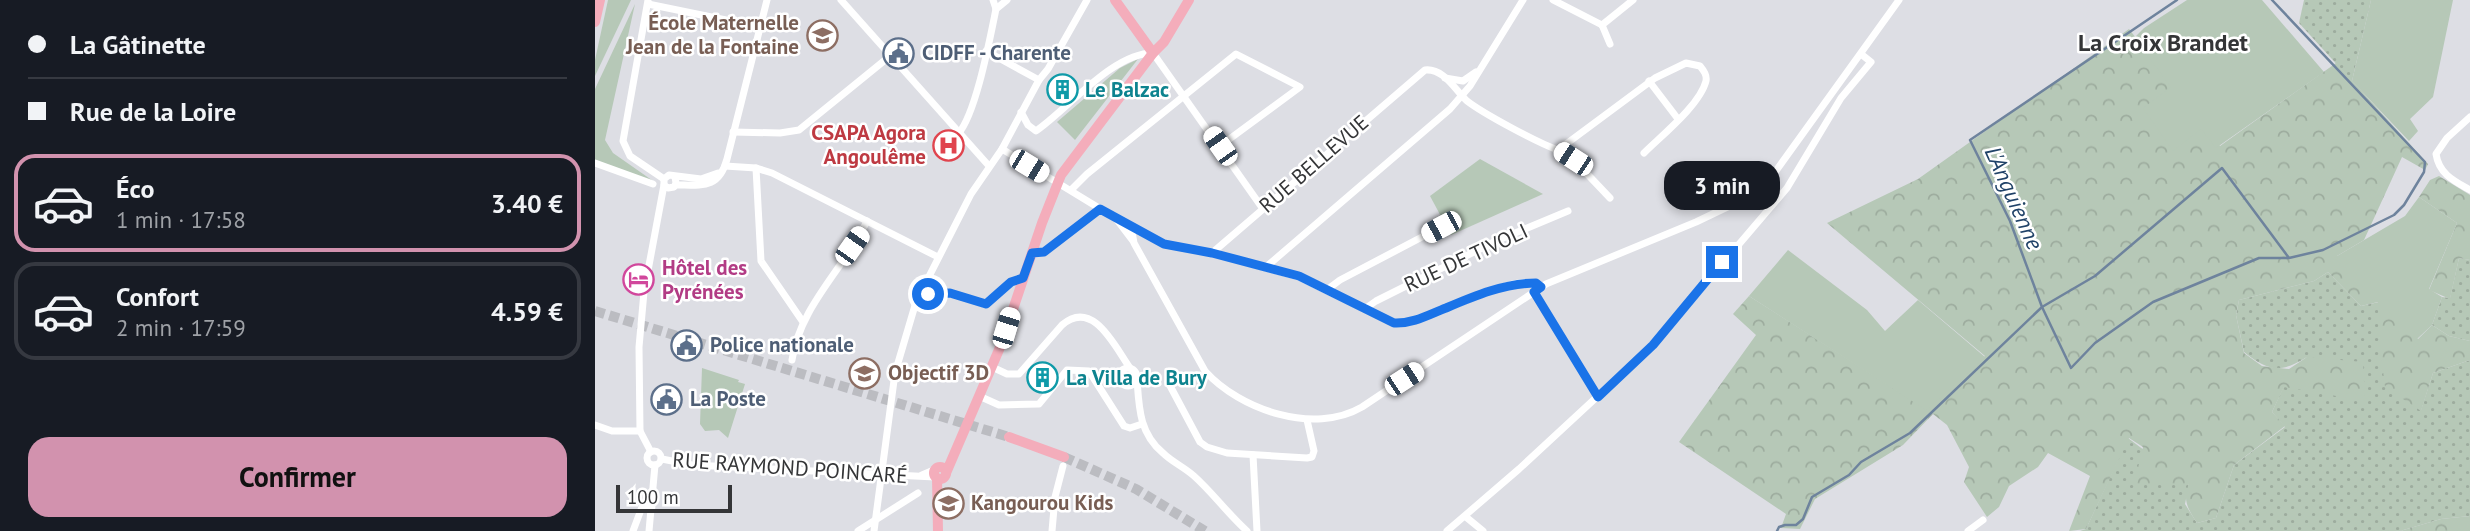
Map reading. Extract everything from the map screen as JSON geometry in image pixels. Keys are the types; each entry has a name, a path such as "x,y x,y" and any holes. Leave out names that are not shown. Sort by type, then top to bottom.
{"main road":[{"path":"595,22 600,0"},
{"path":"1115,0 1153,53"},
{"path":"940,531 940,474 956,451 992,367 1058,183 1070,160 1164,42 1189,0"},
{"path":"1009,437 1063,462"}],"street":[{"path":"725,167 767,0"},
{"path":"841,0 989,166"},
{"path":"958,134 964,126 977,90 996,9 993,0"},
{"path":"996,9 1007,0"},
{"path":"874,531 895,373 916,302 971,194 1002,149 1087,0"},
{"path":"1266,267 1450,109 1485,63 1523,0"},
{"path":"1553,0 1602,25 1610,44"},
{"path":"1602,25 1633,0"},
{"path":"1117,219 1134,243 1205,371 1215,382 1239,398 1273,411 1307,420 1342,416 1362,407 1537,289 1742,200 1773,175 1899,0"},
{"path":"760,27 648,2 623,141 629,156 670,183 705,178 725,167 756,168 772,173 938,257"},
{"path":"986,51 1039,80"},
{"path":"1021,112 1028,125 1037,131 1112,69 1138,54 1153,53 1263,208"},
{"path":"1071,190 1087,174 1235,54 1300,87 1220,146"},
{"path":"1447,531 1466,517 1653,345 1787,188 1841,98 1871,62 1861,54"},
{"path":"733,132 799,130 890,56"},
{"path":"1855,62 1864,69"},
{"path":"1445,78 1466,80 1485,63"},
{"path":"1559,150 1649,81 1686,63 1694,63 1704,71 1706,82 1696,100 1644,153"},
{"name":"RUE BELLEVUE","path":"1212,253 1417,76 1430,69 1445,78"},
{"path":"1445,78 1470,103 1573,159 1610,198"},
{"path":"1649,81 1678,119"},
{"path":"2470,117 2447,138 2436,154 2437,161 2447,176 2470,190"},
{"path":"1002,149 1117,219 1164,244 1212,253 1299,276 1389,321 1404,323 1498,289 1532,283 1598,397"},
{"path":"595,163 653,184"},
{"path":"756,168 761,261 803,322"},
{"path":"651,452 641,431 639,347 643,299 663,198 670,183"},
{"path":"1032,253 1044,252 1100,209"},
{"name":"RUE DE TIVOLI","path":"1366,309 1376,300 1496,241 1568,211"},
{"path":"792,360 803,322 867,221"},
{"path":"1131,226 1134,243"},
{"path":"1328,289 1340,280 1441,227"},
{"path":"921,291 928,294 954,294 984,304 1011,282 1023,278"},
{"path":"992,367 1007,374 1019,374 1062,325 1074,318 1085,318 1100,325 1135,372 1142,424 1159,450 1192,474 1247,531"},
{"path":"1115,347 1121,372 1120,380 1128,386 1138,402"},
{"path":"1121,372 1130,368"},
{"path":"979,396 999,405 1038,404 1067,370 1089,371 1124,426 1130,428 1142,424"},
{"path":"1128,386 1137,379"},
{"path":"1168,382 1200,442 1219,452 1313,457 1307,420"},
{"path":"595,425 612,431 641,431"},
{"path":"649,531 655,465 661,459 658,452 651,452"},
{"path":"651,452 648,460 655,465"},
{"path":"1254,455 1257,531"},
{"name":"RUE RAYMOND POINCARÉ","path":"661,459 692,466 882,475 940,474"},
{"path":"1052,531 1055,497 1063,462"},
{"path":"858,531 918,493"},
{"path":"633,531 642,507 652,507"},
{"path":"1466,517 1483,531"},
{"path":"1968,531 1983,520"}],"green space":[{"path":"608,0 631,0 595,76 595,60"},
{"path":"2187,0 2262,0 2324,72 2216,148 2201,129 2173,151 2143,108 2171,87 2134,38 2144,28"},
{"path":"2304,0 2371,0 2352,81 2299,23"},
{"path":"2371,0 2453,0 2433,97 2410,119 2418,131 2409,141 2352,81"},
{"path":"635,4 605,140 613,153 656,183 595,160 595,89"},
{"path":"2129,29 2220,146 2336,63 2428,164 2425,170 2402,157 2364,240 2337,256 2418,339 2432,325 2449,336 2470,341 2470,360 2433,373 2421,411 2385,387 2378,302 2361,306 2328,272 2314,281 2239,300 2236,315 2244,353 2262,366 2289,369 2307,357 2363,362 2365,401 2284,387 2272,412 2285,426 2234,465 2216,518 2197,523 2187,504 2189,484 2134,485 2143,447 2129,438 2086,529 2069,531 2090,476 2048,453 2038,467 2009,486 1999,507 1987,517 1964,482 1969,467 1947,425 1933,414 1903,445 1815,499 1800,529 1781,528 1786,514 1679,442 1756,335 1733,314 1749,296 1926,409 1985,356 1827,223 1918,179"},
{"path":"1138,59 1075,140 1057,122 1120,68"},
{"path":"1480,159 1543,194 1451,235 1430,196"},
{"path":"2439,176 2470,195 2470,260 2459,258 2450,299 2429,290 2457,223 2419,197 2430,180"},
{"path":"2419,197 2457,223 2429,289 2442,297 2432,325 2417,339 2335,260 2337,256 2405,216"},
{"path":"1788,250 1867,310 1885,331 1918,300 1985,357 1926,410 1749,296"},
{"path":"2459,258 2470,260 2470,341 2449,336 2432,325 2442,297 2450,298"},
{"path":"2328,272 2361,306 2379,302 2379,337 2421,410 2433,373 2470,360 2470,516 2441,519 2400,531 2080,531 2086,529 2128,438 2189,484 2185,504 2197,523 2216,518 2234,465 2285,427 2272,412 2284,386 2307,357 2289,366 2274,368 2260,363 2244,352 2236,315 2239,300 2314,281"},
{"path":"702,368 745,384 728,438 719,430 705,431 700,424"},
{"path":"2470,516 2470,531 2400,531 2441,519"}],"waterway":[{"name":"L'Anguienne","path":"1777,531 1779,527 1796,525 1803,519 1812,497 1849,475 1861,462 1910,433 2042,307 2010,221 1970,140 2177,0"},
{"name":"L'Anguienne","path":"2272,0 2425,162 2424,172 2404,205 2394,215 2323,250 2289,258 2259,258 2153,302 2095,343 2071,368 2042,307 2095,276 2222,168 2289,258"}],"tunnel":[{"path":"595,311 1009,437"},
{"path":"1064,457 1136,489 1205,531"}],"place":[{"name":"École Maternelle Jean de la Fontaine","path":"822,35"},
{"name":"CIDFF - Charente","path":"899,53"},
{"name":"Le Balzac","path":"1062,90"},
{"name":"CSAPA Agora Angoulême","path":"949,145"},
{"name":"Hôtel des Pyrénées","path":"639,280"},
{"name":"Police nationale","path":"687,345"},
{"name":"Objectif 3D","path":"865,373"},
{"name":"La Villa de Bury","path":"1043,378"},
{"name":"La Poste","path":"667,399"},
{"name":"Kangourou Kids","path":"948,503"}],"district":[{"name":"La Croix Brandet","path":"2163,43"}],"route":[{"path":"928,294 950,293 986,304 1011,282 1023,278 1032,253 1044,252 1090,214 1100,209 1164,244 1212,253 1299,276 1394,323 1419,319 1498,289 1536,283 1541,287 1534,292 1598,397 1653,345 1722,262"}]}
